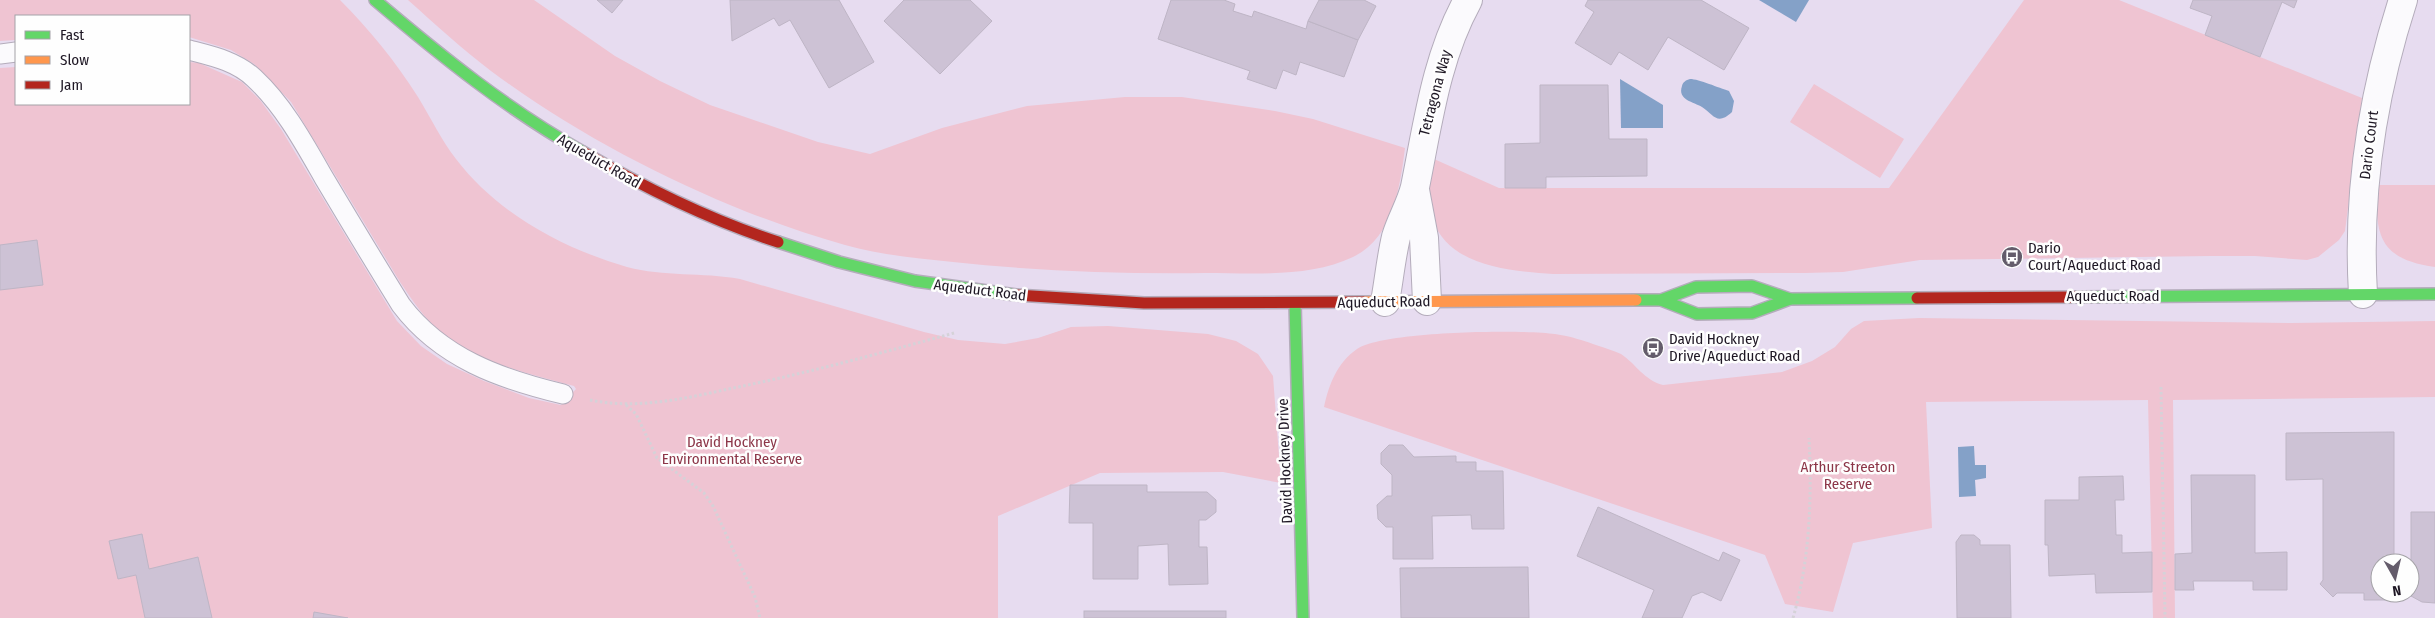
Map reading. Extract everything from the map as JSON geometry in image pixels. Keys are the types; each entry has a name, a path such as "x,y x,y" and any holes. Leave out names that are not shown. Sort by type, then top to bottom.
{"main road":[{"name":"Aqueduct Road","path":"375,0 418,39 461,73 577,150 630,181 675,202 778,243 826,258 918,282 1021,296 1218,305 1427,301 1661,300 1696,287 1752,286 1790,299 2435,294"},
{"name":"Aqueduct Road","path":"1661,300 1697,314 1752,313 1790,299"},
{"name":"David Hockney Drive","path":"1295,303 1303,618"}],"street":[{"name":"Tetragona Way","path":"1385,302 1396,237 1414,190 1436,80 1468,0"},
{"name":"Dario Court","path":"2363,294 2360,247 2368,143 2386,51 2403,0"},
{"name":"Tetragona Way","path":"1414,190 1424,238 1427,301"}],"lane":[{"path":"190,50 238,66 254,78 272,97 297,133 401,305 414,322 430,337 460,359 480,368 530,386 563,394"},
{"path":"0,54 15,52"}],"path":[{"path":"563,394 625,404 668,400 776,380 954,333"},
{"path":"2161,387 2165,618"},
{"path":"625,404 636,414 657,458 704,493 713,506 755,597 760,618"},
{"path":"1793,618 1806,556 1811,477 1809,438"}],"green space":[{"name":"David Hockney Environmental Reserve","path":"0,0 340,0 372,34 410,84 441,137 472,178 511,212 555,239 579,250 627,267 655,272 740,279 958,340 1005,344 1038,338 1071,327 1108,326 1208,334 1236,341 1258,354 1273,376 1281,483 1223,472 1100,473 998,516 998,618 0,618 0,68 15,67 15,105 190,105 190,62 199,63 242,82 260,100 281,129 397,321 421,346 447,364 484,381 529,398 561,405 576,389 574,386 481,357 463,348 433,325 419,310 400,282 291,102 254,64 231,50 190,37 190,15 15,15 15,40 0,41"},
{"path":"408,0 534,0 615,56 660,81 710,105 818,142 870,154 942,128 1027,106 1125,97 1182,97 1275,111 1313,119 1405,148 1397,195 1386,224 1367,248 1353,257 1336,264 1299,271 1280,273 1142,273 1079,271 984,265 912,258 872,251 820,238 747,212 680,183 614,150 551,112 491,71"},
{"path":"2024,0 2119,0 2362,98 2345,231 2339,240 2318,257 2307,260 2255,256 2210,256 1920,260 1843,272 1553,274 1501,268 1467,257 1453,248 1441,236 1433,220 1429,197 1434,159 1499,188 1889,188"},
{"path":"1814,84 1904,139 1880,178 1790,122"},
{"path":"2377,185 2435,185 2435,267 2402,258 2384,242 2377,218"},
{"name":"Arthur Streeton Reserve","path":"1919,318 2291,323 2435,321 2435,397 2173,400 2175,618 2153,618 2148,400 1926,402 1932,528 1853,543 1833,612 1785,604 1765,555 1324,407 1328,390 1339,367 1350,355 1357,349 1371,343 1394,338 1484,332 1538,332 1561,335 1621,354 1645,376 1663,385 1782,372 1812,361 1835,347 1851,329 1864,321"}],"water":[{"path":"1759,0 1809,0 1796,22"},
{"path":"1620,79 1663,105 1663,128 1621,128"},
{"path":"1690,79 1729,91 1734,101 1732,112 1719,119 1684,97 1681,91 1683,83"},
{"path":"1974,446 1975,465 1986,465 1986,478 1975,480 1976,496 1959,497 1958,447"}],"building":[{"path":"597,0 623,0 612,13"},
{"path":"730,0 839,0 874,62 829,88 790,20 779,26 774,18 732,41"},
{"path":"904,0 970,0 992,21 940,74 884,21"},
{"path":"1171,0 1224,0 1235,4 1233,11 1252,17 1254,11 1306,29 1308,21 1358,40 1344,77 1300,62 1296,75 1283,70 1276,89 1247,79 1250,71 1158,39"},
{"path":"1319,0 1364,0 1376,6 1358,40 1308,21"},
{"path":"1588,0 1701,0 1749,28 1724,70 1668,37 1648,70 1619,52 1611,65 1575,43 1594,12 1585,6"},
{"path":"2193,0 2297,0 2294,8 2282,2 2260,57 2205,35 2212,16 2190,8"},
{"path":"1540,85 1608,85 1609,139 1647,139 1647,176 1546,177 1546,188 1505,188 1505,144 1540,143"},
{"path":"37,240 43,285 0,290 0,245"},
{"path":"2394,432 2394,553 2370,553 2370,600 2364,600 2364,593 2337,593 2333,597 2320,584 2323,580 2323,479 2286,480 2286,433"},
{"path":"1389,445 1403,445 1414,457 1456,456 1456,462 1476,462 1476,471 1503,471 1504,529 1472,529 1471,515 1432,516 1433,559 1393,559 1393,527 1386,527 1378,519 1377,505 1387,496 1392,496 1392,475 1381,464 1381,453"},
{"path":"2191,475 2255,475 2255,553 2287,552 2287,590 2253,590 2253,581 2193,581 2194,590 2175,590 2175,554 2192,553"},
{"path":"2123,476 2124,500 2115,500 2116,535 2122,535 2122,553 2152,552 2152,592 2096,593 2095,574 2049,576 2048,545 2045,545 2045,500 2079,500 2079,477"},
{"path":"1070,485 1147,485 1147,492 1207,492 1216,500 1216,512 1206,520 1199,520 1199,547 1207,547 1208,584 1169,585 1168,544 1138,546 1138,579 1093,579 1093,523 1069,523"},
{"path":"1598,507 1719,561 1723,552 1740,560 1721,601 1702,592 1692,596 1682,618 1642,618 1654,590 1577,556"},
{"path":"2411,512 2435,512 2435,603 2420,601 2420,553 2411,553"},
{"path":"142,534 149,569 198,557 212,618 145,618 136,575 118,579 109,541"},
{"path":"1961,535 1974,535 1980,540 1980,545 2010,545 2011,618 1957,618 1956,542"},
{"path":"1528,567 1529,618 1401,618 1400,568"},
{"path":"1084,611 1226,611 1226,618 1084,618"},
{"path":"314,612 348,618 313,618"}],"traffic: fast":[{"path":"375,0 476,81 555,136 583,152"},
{"path":"778,242 839,262 915,281 1016,295"},
{"path":"1636,300 1661,300 1696,287 1752,286 1790,299"},
{"path":"2082,297 2435,294"},
{"path":"1661,300 1697,314 1752,313 1790,299 1917,298"},
{"path":"1295,303 1303,618"}],"traffic: slow":[{"path":"1364,302 1636,300"}],"traffic: jam":[{"path":"583,152 678,202 728,224 778,242"},
{"path":"1016,295 1144,303 1364,302"},
{"path":"1917,298 2082,297"}],"place":[{"name":"Dario Court/Aqueduct Road","path":"2012,257"},
{"name":"David Hockney Drive/Aqueduct Road","path":"1653,348"}]}
